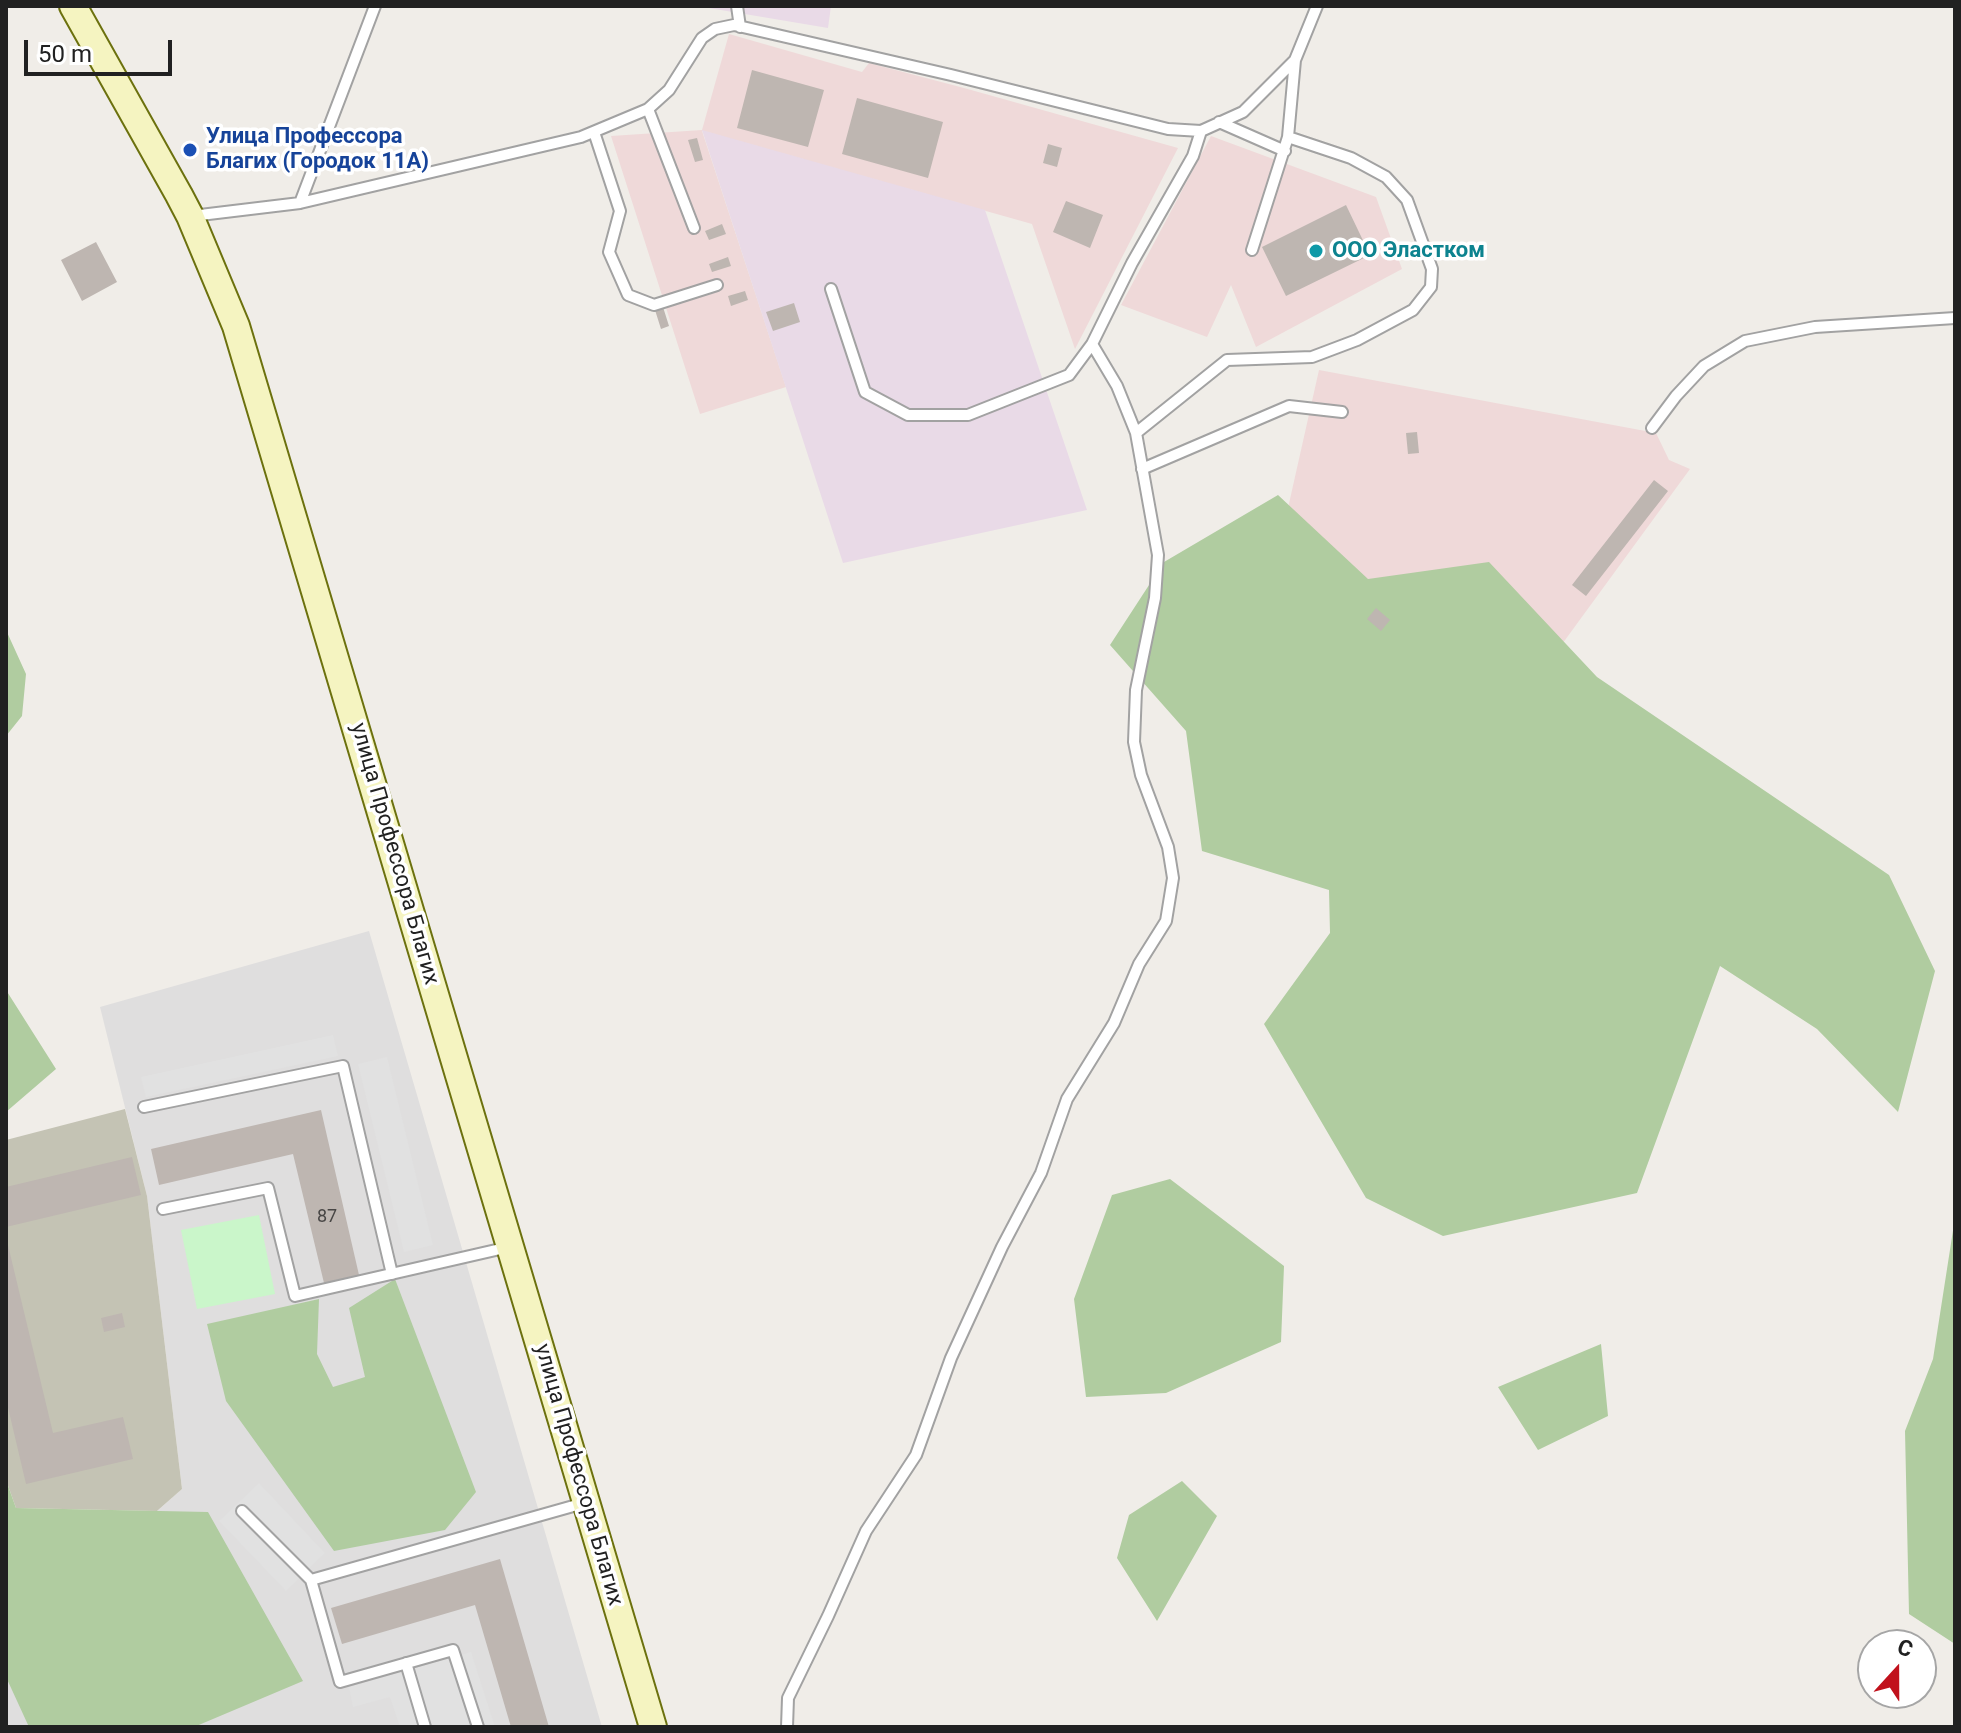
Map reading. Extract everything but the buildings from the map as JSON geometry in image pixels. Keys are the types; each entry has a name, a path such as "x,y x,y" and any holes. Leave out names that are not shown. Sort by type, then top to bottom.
{"main road":[{"name":"улица Профессора Благих","path":"73,6 190,216 236,326 653,1727"}],"lane":[{"path":"300,203 375,6"},
{"path":"737,6 740,27"},
{"path":"1252,250 1285,151 1295,60 1317,6"},
{"path":"190,216 300,203 594,132 648,109 669,90 702,38 715,29 734,25 1168,129 1201,131 1243,112 1295,60"},
{"path":"648,109 694,228"},
{"path":"1219,122 1285,151"},
{"path":"831,289 865,392 908,415 968,415 1069,375 1092,344 1132,263 1193,156 1201,131"},
{"path":"594,132 620,211 609,252 628,295 654,305 717,285"},
{"path":"1136,433 1227,360 1312,357 1357,340 1413,310 1431,287 1432,269 1407,200 1386,177 1351,158 1288,137"},
{"path":"1652,428 1704,366 1745,341 1815,327 1955,318"},
{"path":"787,1727 788,1698 866,1531 916,1455 951,1358 1002,1247 1041,1173 1067,1099 1114,1023 1139,964 1166,921 1173,878 1168,847 1141,775 1134,742 1136,690 1155,598 1158,555 1136,433 1117,386 1092,344"},
{"path":"1142,469 1289,406 1342,412"},
{"path":"144,1107 343,1066 392,1274"},
{"path":"163,1209 268,1188 295,1296 511,1247"},
{"path":"311,1580 586,1502"},
{"path":"242,1511 311,1580 340,1682 453,1650 478,1727"},
{"path":"406,1663 425,1727"}],"shaded area":[{"path":"697,6 831,6 828,28"},
{"path":"729,34 862,72 869,63 1178,148 1075,349 1032,224 702,131 786,387 700,414 611,136 702,130"},
{"path":"702,130 985,210 1087,510 843,563"},
{"path":"1211,136 1376,197 1402,269 1256,347 1231,285 1207,337 1121,305"},
{"path":"1319,370 1656,433 1669,460 1690,469 1530,688 1279,548"},
{"path":"369,931 602,1727 6,1727 6,1645 182,1489 147,1196 100,1007"},
{"path":"333,1035 338,1056 146,1097 141,1077"},
{"path":"387,1057 433,1245 404,1252 358,1064"},
{"path":"125,1109 147,1196 182,1489 157,1511 16,1508 6,1480 6,1140"},
{"path":"259,1483 325,1553 286,1591 219,1521"},
{"path":"471,1652 495,1727 400,1727 390,1697 353,1707 349,1687"}],"green space":[{"path":"1278,495 1368,579 1489,562 1597,677 1889,875 1935,971 1898,1112 1817,1029 1720,966 1637,1193 1443,1236 1366,1198 1264,1024 1330,933 1329,890 1202,851 1186,731 1110,645 1164,562"},
{"path":"6,630 26,674 22,716 6,736"},
{"path":"6,990 56,1069 6,1112"},
{"path":"1170,1179 1284,1266 1281,1342 1166,1393 1086,1397 1074,1299 1112,1195"},
{"path":"259,1215 275,1294 197,1309 181,1230"},
{"path":"1955,1224 1955,1644 1937,1632 1937,1629 1909,1614 1905,1431 1933,1359"},
{"path":"395,1279 476,1492 445,1530 334,1551 226,1401 207,1324 319,1299 317,1354 333,1387 365,1377 349,1308"},
{"path":"1601,1344 1608,1416 1538,1450 1498,1387"},
{"path":"6,1480 16,1508 208,1512 303,1681 194,1727 29,1727 6,1677"},
{"path":"1182,1481 1217,1516 1157,1621 1117,1558 1129,1515"}],"place":[{"name":"Улица Профессора Благих (Городок 11А)","path":"190,150"},
{"name":"ООО Эластком","path":"1316,251"}]}
